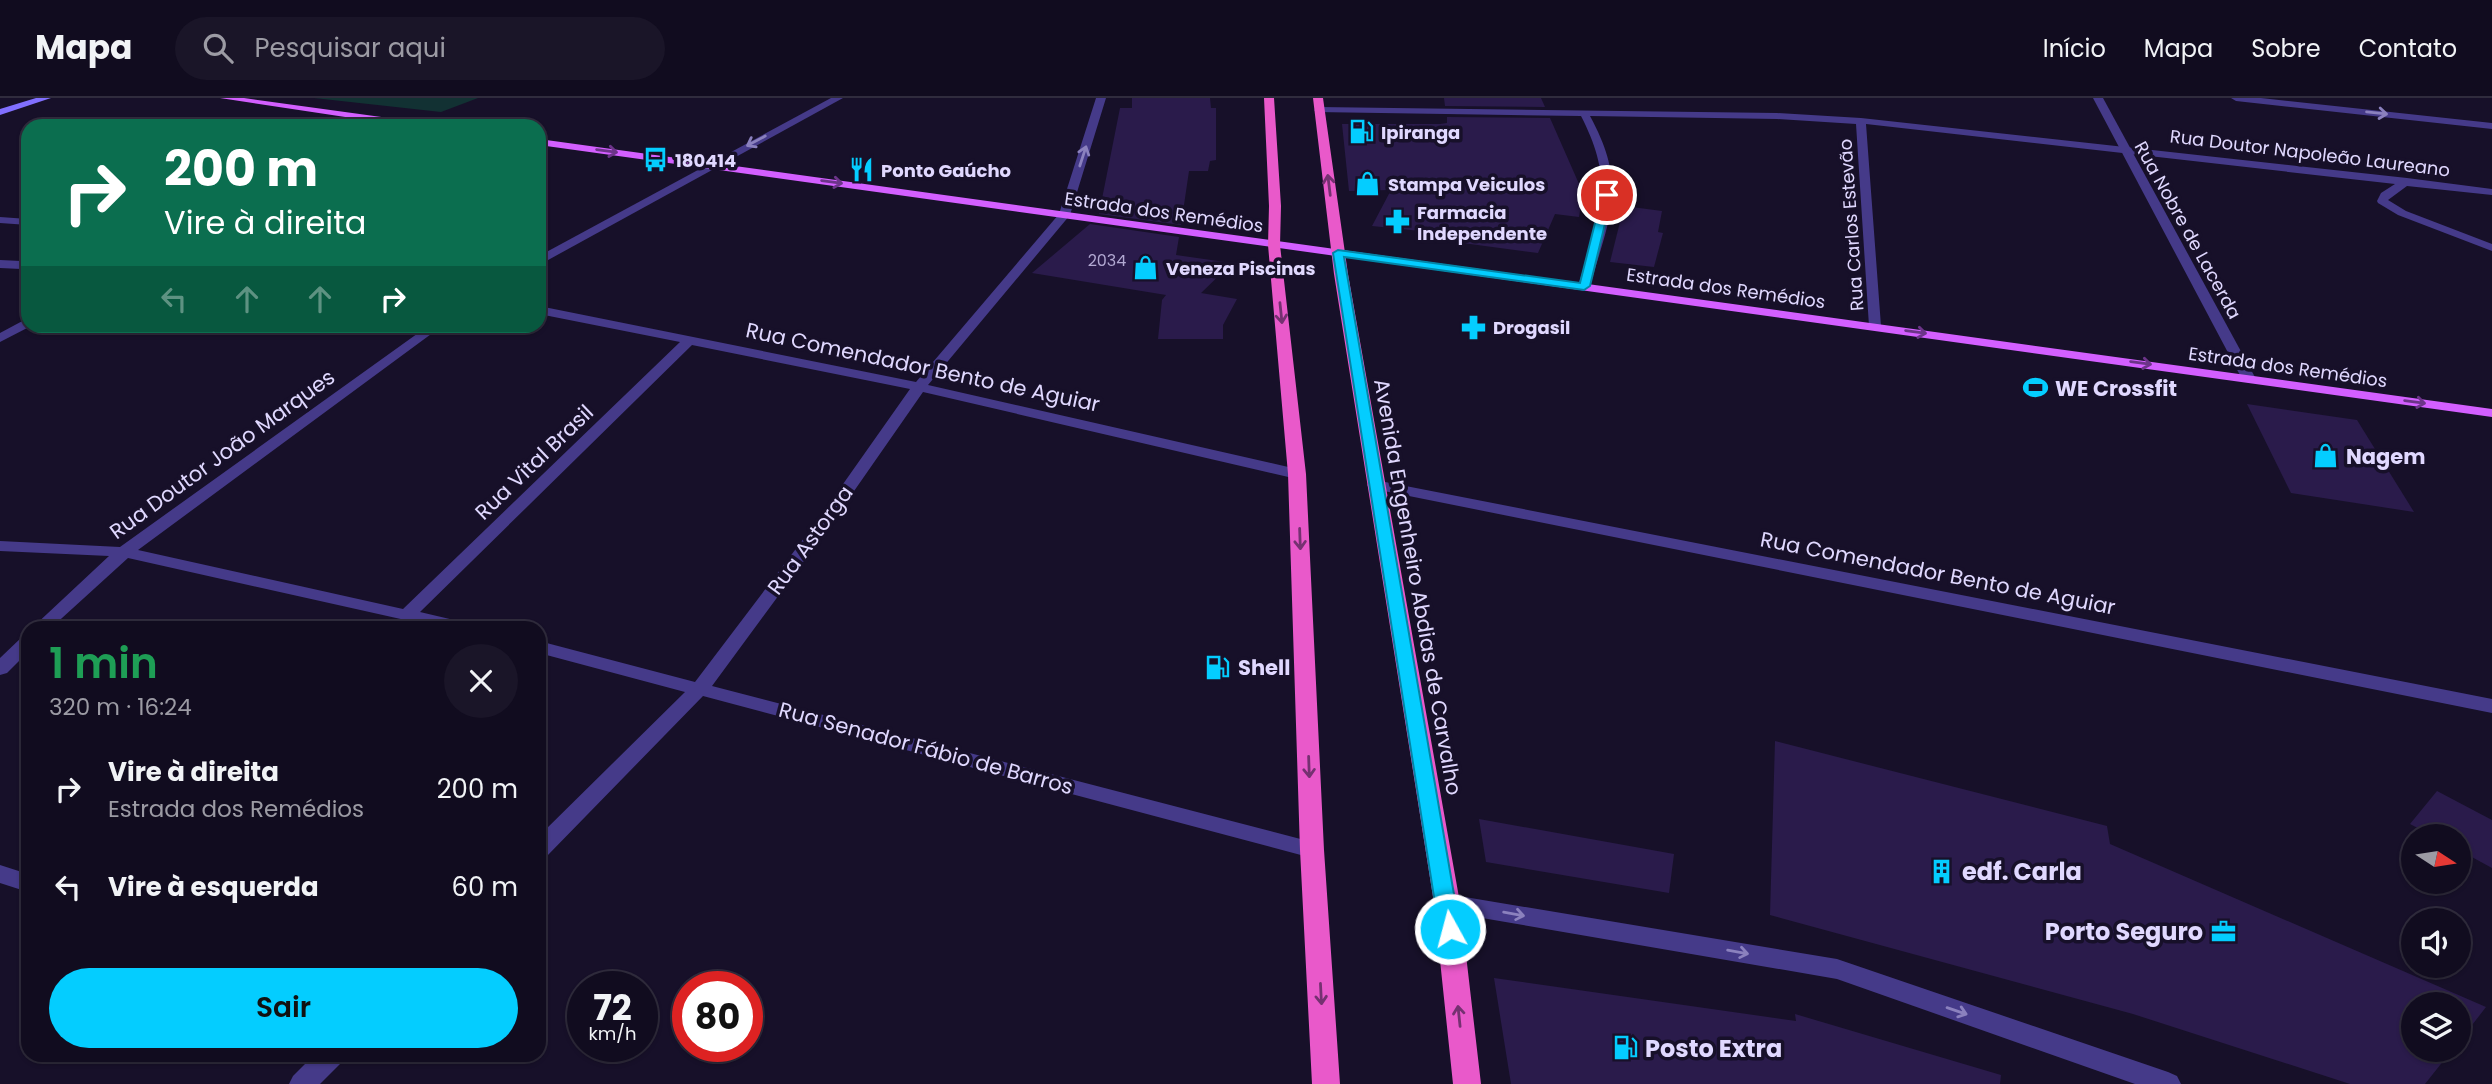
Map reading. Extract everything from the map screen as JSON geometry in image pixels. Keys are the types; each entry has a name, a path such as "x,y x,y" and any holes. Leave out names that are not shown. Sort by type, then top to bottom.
{"highway":[{"path":"1269,98 1275,206 1274,245 1297,474 1312,850 1326,1084"},
{"name":"Avenida Engenheiro Abdias de Carvalho","path":"1319,104 1338,253 1375,485 1447,903 1467,1084"}],"main road":[{"path":"0,112 46,98"},
{"path":"225,98 375,119"},
{"name":"Estrada dos Remédios","path":"546,143 2492,413"}],"street":[{"path":"546,257 838,98"},
{"path":"1064,215 1101,98"},
{"name":"Rua Nobre de Lacerda","path":"2098,98 2249,379"},
{"path":"2236,98 2492,126"},
{"name":"Rua Doutor Napoleão Laureano","path":"1319,104 1777,116 1861,121 2492,192"},
{"path":"1584,113 1602,149 1607,170 1607,195 1584,286"},
{"name":"Rua Carlos Estevão","path":"1861,121 1875,326"},
{"path":"2407,181 2385,195 2382,201 2402,213 2492,248"},
{"name":"Rua Astorga","path":"546,843 700,688 823,524 919,387 1064,215"},
{"path":"0,220 21,222"},
{"path":"0,228 14,221"},
{"path":"0,264 21,265"},
{"name":"Rua Comendador Bento de Aguiar","path":"546,311 919,387 1297,474"},
{"path":"0,338 21,326"},
{"name":"Rua Doutor João Marques","path":"49,621 124,552 426,333"},
{"name":"Rua Vital Brasil","path":"408,614 690,340"},
{"name":"Rua Comendador Bento de Aguiar","path":"1375,485 2492,706"},
{"path":"0,546 124,552 436,621"},
{"path":"0,669 21,648"},
{"name":"Rua Senador Fábio de Barros","path":"546,649 1312,850"},
{"path":"0,874 21,881"},
{"path":"1447,903 1837,969 2168,1084"},
{"path":"302,1084 325,1062"}],"green space":[{"path":"314,98 478,98 441,112"}],"building":[{"path":"1132,98 1210,98 1211,108 1216,108 1216,160 1210,161 1208,171 1189,171 1181,225 1099,214 1120,108 1132,108"},
{"path":"1444,98 1541,98 1545,107 1445,106"},
{"path":"1447,117 1550,118 1583,193 1579,217 1555,214 1538,253 1455,242 1459,235 1372,226 1391,190 1349,191 1342,124 1440,124 1447,123"},
{"path":"1624,206 1662,211 1658,232 1663,233 1654,267 1610,262"},
{"path":"1090,224 1179,237 1176,255 1232,263 1201,293 1237,299 1223,325 1223,339 1158,339 1162,300 1166,295 1032,273"},
{"name":"Nagem","path":"2247,404 2357,420 2414,512 2291,493"},
{"path":"1775,741 2107,826 2110,844 2401,970 2401,978 2419,978 2451,992 2401,992 2401,1062 2442,1062 2425,1084 2350,1084 2133,1014 1770,915"},
{"path":"2437,791 2492,820 2492,868 2471,857 2471,824 2410,824"},
{"path":"1479,819 1674,854 1669,893 1486,862"},
{"name":"Posto Extra","path":"1494,978 1796,1021 1795,1014 2001,1075 2000,1084 1511,1084"},
{"path":"2471,1000 2486,1007 2471,1026"}],"place":[{"name":"Ipiranga","path":"1361,132"},
{"name":"180414","path":"655,160"},
{"name":"Ponto Gaúcho","path":"861,170"},
{"name":"Stampa Veiculos","path":"1368,184"},
{"name":"Farmacia Independente","path":"1397,222"},
{"name":"Veneza Piscinas","path":"1146,268"},
{"name":"Drogasil","path":"1473,327"},
{"name":"WE Crossfit","path":"2035,388"},
{"name":"Nagem","path":"2326,456"},
{"name":"Shell","path":"1218,667"},
{"name":"edf. Carla","path":"1942,871"},
{"name":"Porto Seguro","path":"2223,931"},
{"name":"Posto Extra","path":"1625,1048"}],"route":[{"path":"1450,929 1338,253 1584,286 1607,195"}]}
